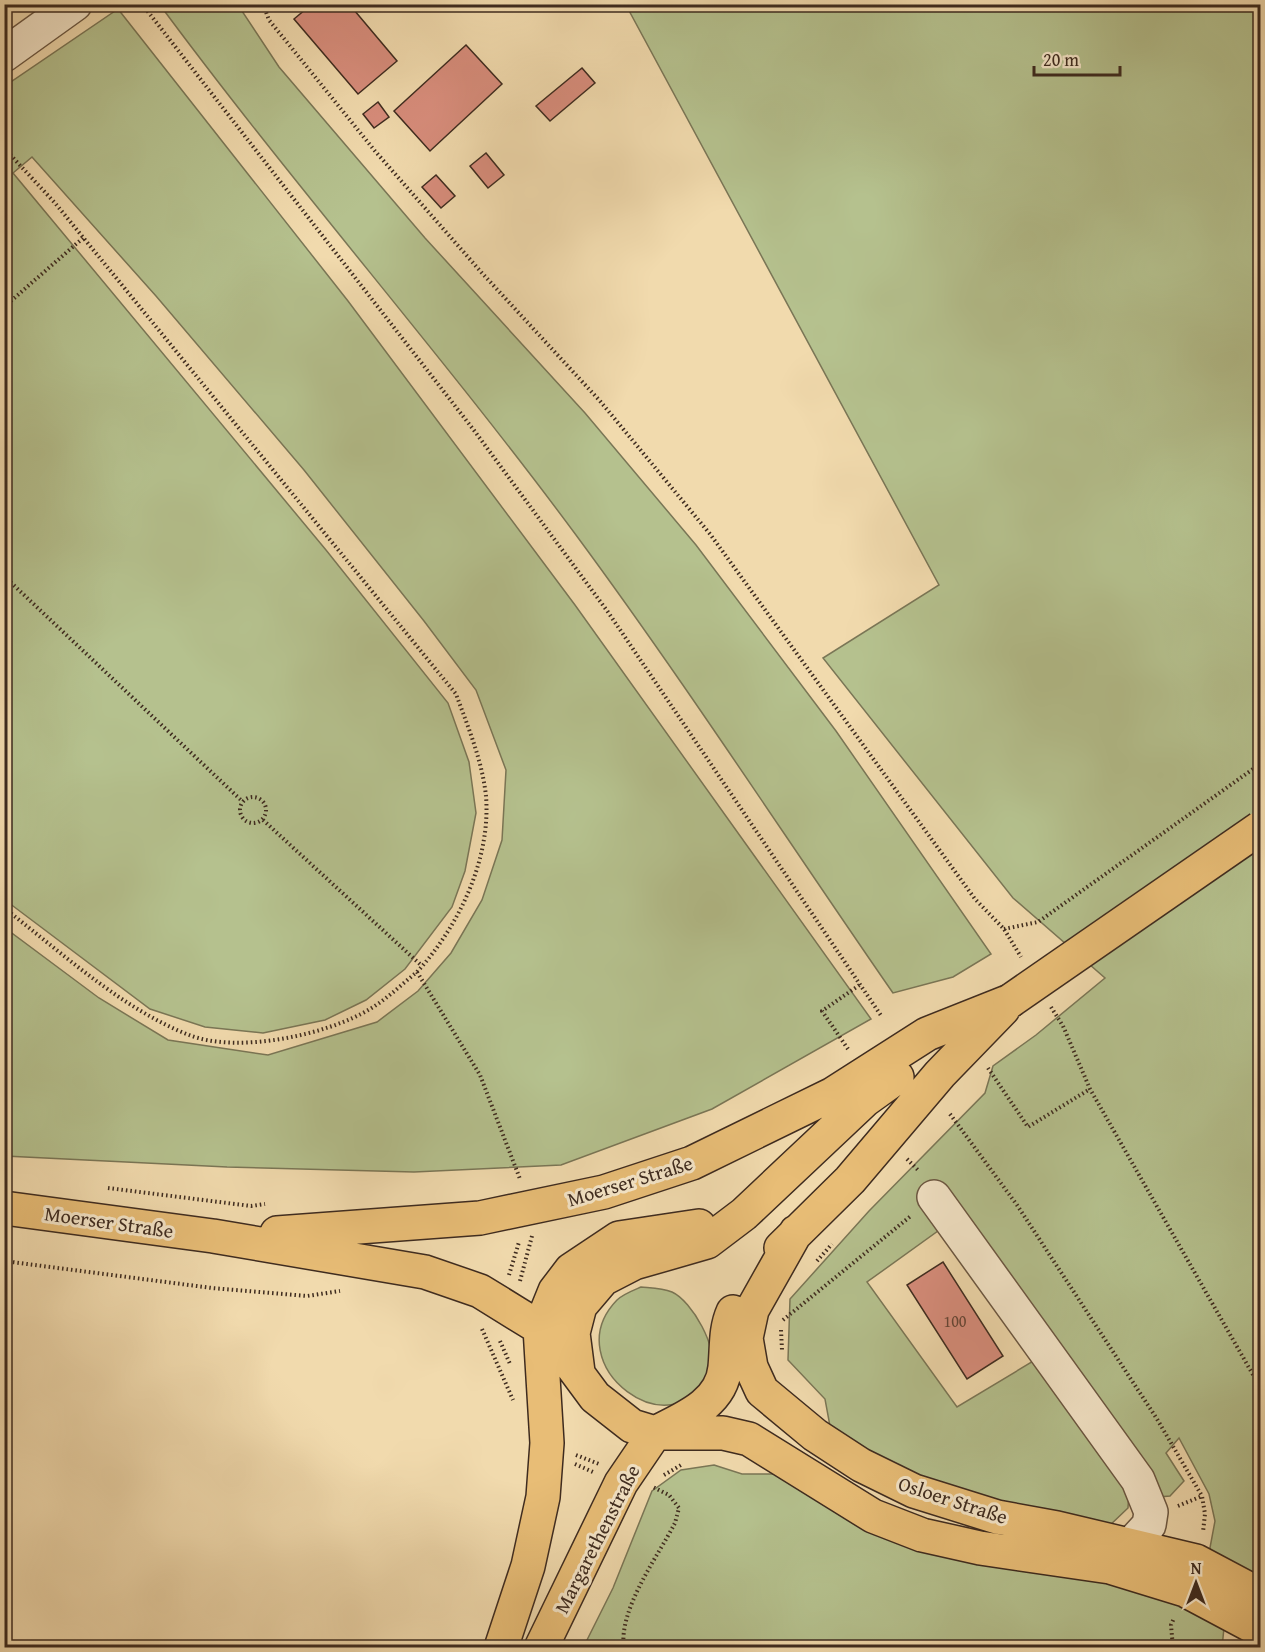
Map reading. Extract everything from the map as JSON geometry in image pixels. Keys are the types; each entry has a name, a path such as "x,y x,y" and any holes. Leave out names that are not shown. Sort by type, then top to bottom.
{"main road":[{"path":"578,1372 573,1333 580,1306 603,1279 634,1263 707,1242 744,1214 865,1100 1260,828"},
{"path":"655,1433 695,1413 717,1392 725,1370 727,1326 743,1287 850,1180 940,1074 1010,1001"},
{"name":"Moerser Straße","path":"213,1236 350,1230 480,1218 604,1192 701,1159 833,1095 927,1035 1010,1001"},
{"name":"Moerser Straße","path":"4,1208 213,1236 425,1272 480,1291 540,1328 578,1372"},
{"path":"501,1647 528,1566 543,1497 547,1452 545,1372 540,1328 555,1291 571,1270 619,1238 702,1225 744,1214"},
{"name":"Osloer Straße","path":"796,1232 752,1310 746,1338 751,1367 762,1391 815,1435 851,1459 914,1491 1121,1556 1260,1595"},
{"name":"Osloer Straße","path":"578,1372 595,1397 616,1416 632,1426 655,1433 723,1433 749,1439 873,1516 922,1535 980,1548 1121,1556"},
{"name":"Margarethenstraße","path":"542,1647 635,1484 655,1433"},
{"name":"Osloer Straße","path":"1191,1575 1260,1630"}],"lane":[{"path":"4,55 75,4"},
{"path":"934,1197 1138,1479 1151,1512 1149,1525 1121,1556"}],"path":[{"path":"142,4 473,429 608,612 882,1017"},
{"path":"263,4 269,20 375,151 482,273 600,401 710,534 975,899 1004,929 1027,967"},
{"path":"4,148 83,238 456,694 474,742 486,796 484,848 464,901 442,943 417,972 371,1008 323,1030 247,1043 191,1036 143,1013 4,908"},
{"path":"4,307 83,238"},
{"path":"4,576 242,801"},
{"path":"1004,929 1038,922 1260,764"},
{"path":"242,801 258,798 264,803 263,820"},
{"path":"242,801 240,810 242,819 257,823 263,820"},
{"path":"263,820 422,966"},
{"path":"417,972 480,1075 521,1182 510,1184"},
{"path":"854,1057 822,1011 861,984"},
{"path":"1045,997 1063,1026 1090,1089 1260,1388"},
{"path":"982,1060 1028,1127 1090,1089"},
{"path":"950,1114 1017,1204 1157,1419 1202,1496 1205,1515 1191,1575 1171,1624 1173,1647"},
{"path":"99,1187 251,1206 274,1203"},
{"path":"781,1322 934,1197"},
{"path":"4,1261 236,1290 307,1296 341,1291"},
{"path":"547,1452 669,1495 679,1508 675,1522 630,1608 622,1637 624,1647"},
{"path":"635,1484 679,1459"}],"green space":[{"path":"160,5 238,5 279,67 425,238 585,413 696,545 836,731 991,954 953,977 893,993 697,705 576,535 473,401 262,138"},
{"path":"586,5 1260,5 1260,1577 1209,1553 1215,1521 1209,1494 1179,1438 1166,1453 1184,1481 1170,1496 1158,1497 1129,1489 1128,1508 1107,1528 914,1480 832,1437 825,1399 788,1360 790,1299 869,1211 985,1093 993,1066 1036,1035 1105,978 1013,898 823,658 939,585 627,7","holes":["963,1213 1055,1348 957,1407 867,1282"]},
{"path":"118,9 348,301 575,605 871,1019 712,1109 561,1165 414,1172 227,1167 5,1156 5,928 99,998 168,1040 268,1055 377,1022 418,991 451,953 482,900 502,840 506,770 476,690 304,470 156,296 32,157 13,173 326,550 448,703 469,762 476,813 465,871 452,907 405,969 366,1000 325,1020 263,1033 205,1027 150,1009 5,900 5,86"},
{"path":"641,1287 672,1292 680,1297 702,1326 711,1350 711,1370 694,1394 673,1404 649,1403 627,1392 610,1373 600,1350 602,1325 617,1300"},
{"path":"714,1465 742,1474 777,1474 1225,1617 1222,1648 583,1648 613,1588 652,1491 681,1470"}],"building":[{"path":"312,4 349,4 397,61 358,94 294,19"},
{"path":"466,45 502,84 430,151 394,111"},
{"path":"582,68 595,83 550,121 536,106"},
{"path":"378,102 389,117 374,128 363,114"},
{"path":"486,153 504,175 488,188 470,166"},
{"path":"436,175 455,196 441,208 422,187"},
{"path":"943,1262 1003,1356 967,1379 907,1285"}]}
